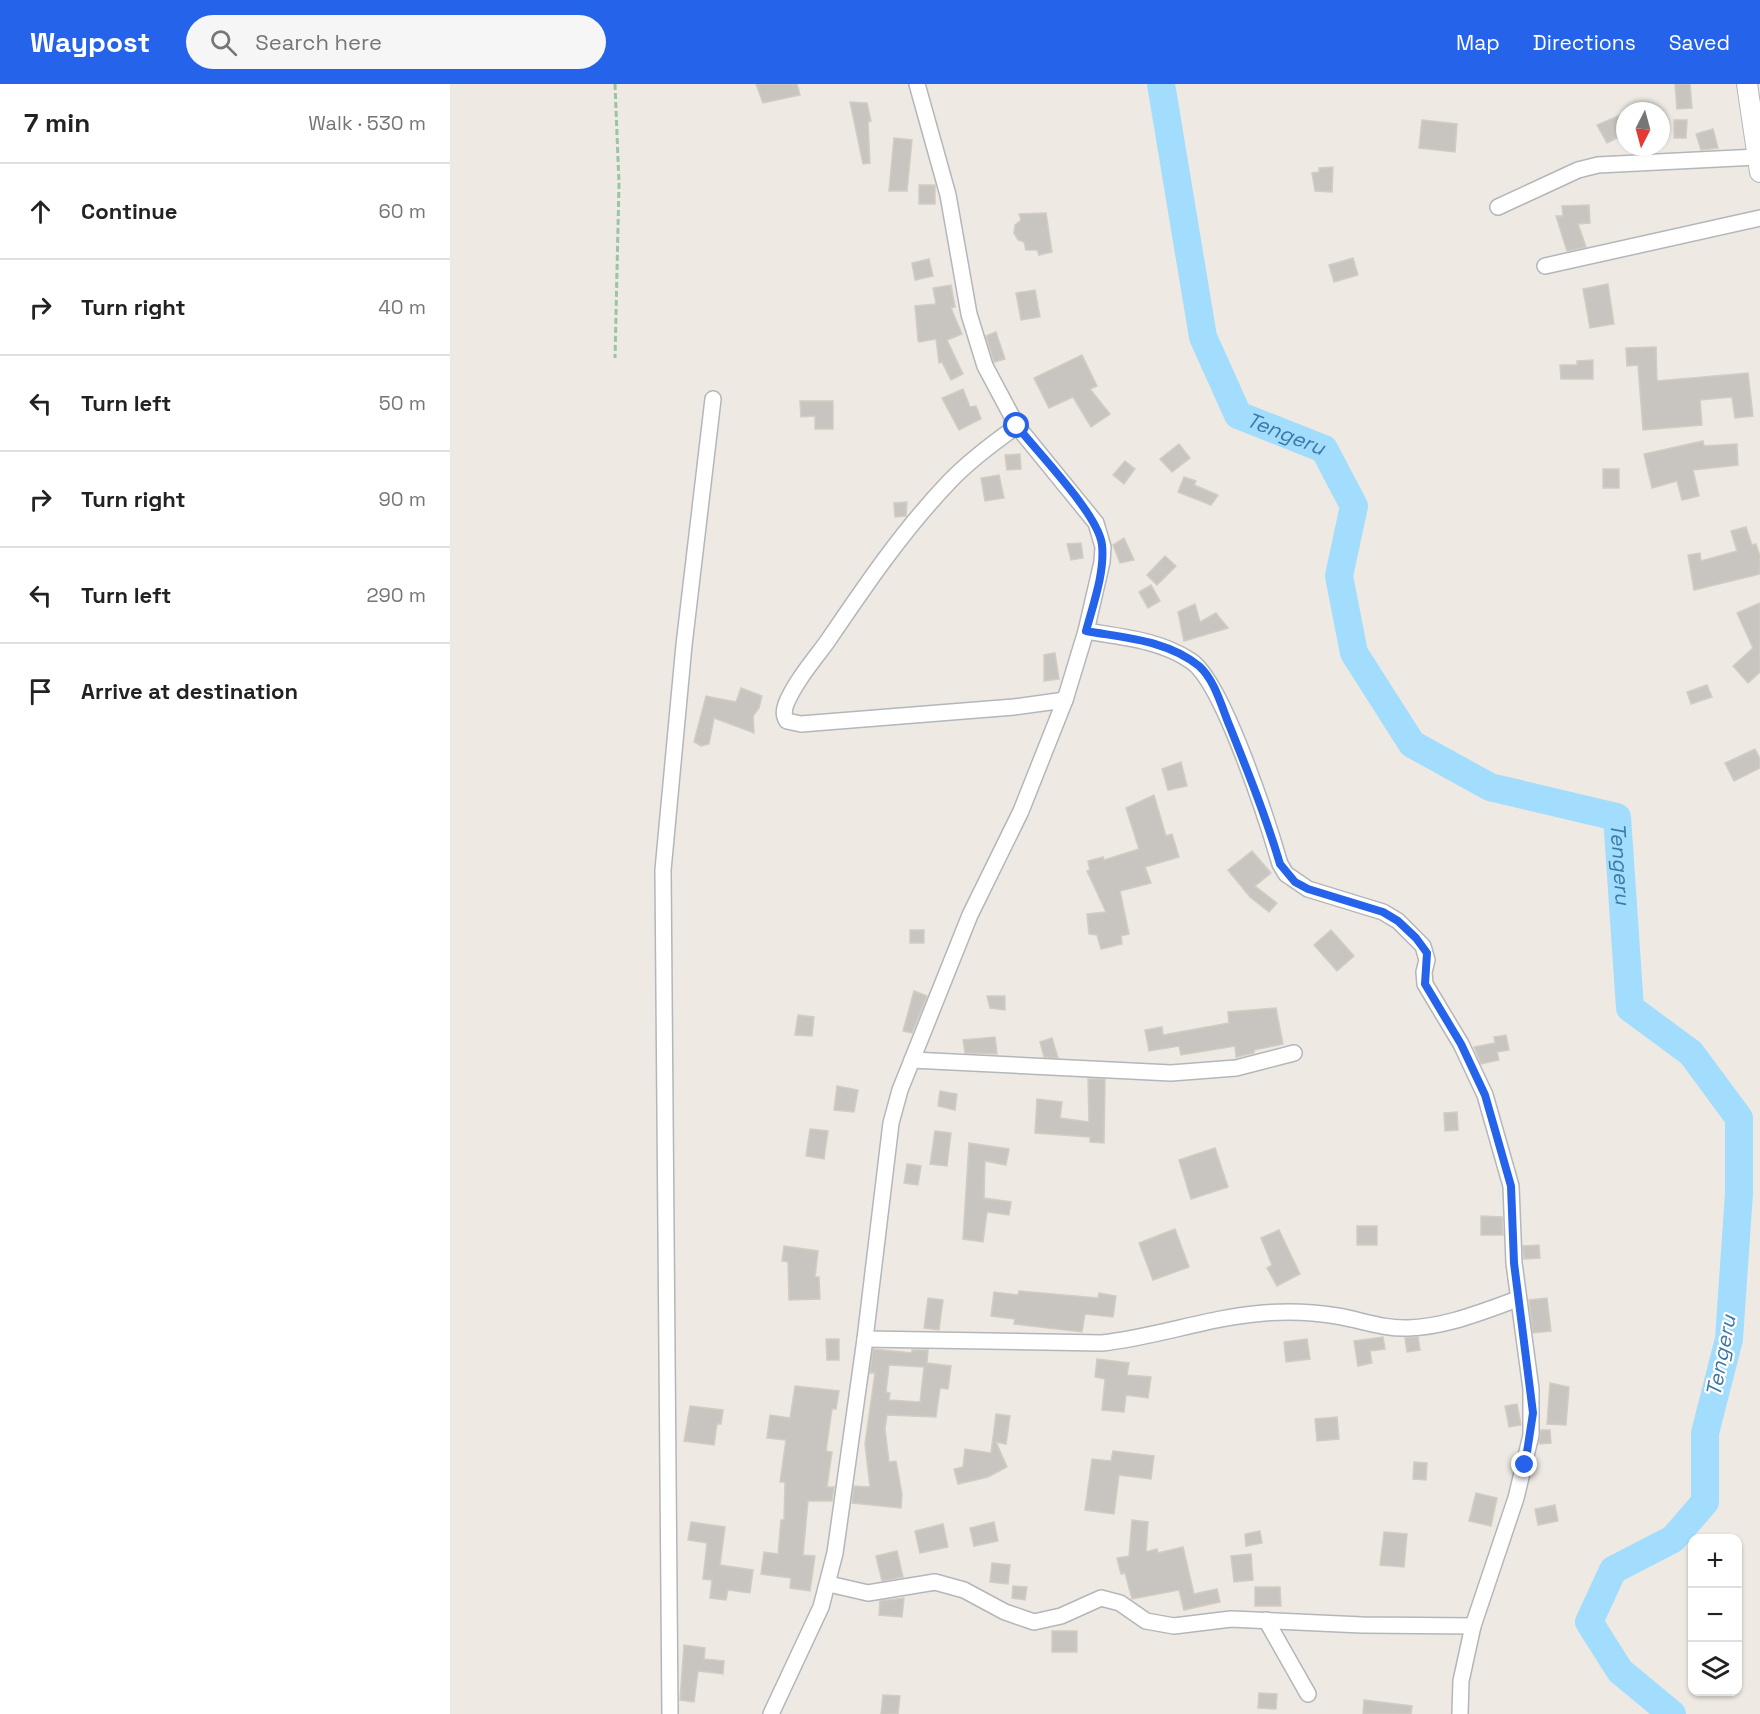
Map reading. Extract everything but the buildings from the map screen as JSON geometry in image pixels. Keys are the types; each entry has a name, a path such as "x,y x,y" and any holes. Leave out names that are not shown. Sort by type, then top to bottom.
{"street":[{"path":"771,1714 812,1630 828,1584 865,1339 891,1124 900,1090 970,915 1021,811 1065,700 1086,631 1102,562 1101,536 1085,508 1017,426 985,366 969,314 948,195 917,84"},
{"path":"1498,207 1578,170 1598,165 1759,164 1747,84"},
{"path":"1545,266 1760,218"},
{"path":"670,1714 666,1508 663,870 684,645 713,399"},
{"path":"1017,426 987,447 951,480 921,513 888,555 806,672 787,702 784,714 787,721 801,724 1014,707 1065,700"},
{"path":"1086,631 1152,643 1174,651 1201,668 1218,698 1254,784 1280,864 1286,874 1308,889 1383,912 1398,921 1423,946 1427,953 1425,984 1465,1052 1485,1095 1497,1130 1511,1186 1514,1263 1531,1389 1531,1435 1516,1498 1473,1626 1461,1681 1460,1714"},
{"path":"912,1060 1171,1073 1236,1068 1294,1053"},
{"path":"865,1339 1102,1343 1132,1340 1261,1313 1284,1312 1327,1315 1386,1327 1408,1328 1447,1323 1518,1299"},
{"path":"828,1584 868,1593 935,1582 964,1590 1005,1612 1034,1622 1061,1616 1101,1598 1120,1603 1146,1621 1159,1625 1174,1626 1231,1619 1473,1626"},
{"path":"1266,1620 1308,1694"}],"path":[{"path":"615,84 619,184 615,358"}],"waterway":[{"name":"Tengeru","path":"1161,84 1203,337 1238,415 1324,449 1354,506 1339,576 1354,653 1412,744 1490,787 1617,817 1630,1008 1691,1053 1739,1118 1739,1193 1729,1339 1705,1433 1705,1502 1673,1539 1613,1570 1589,1622 1620,1671 1672,1714"}],"route":[{"path":"1017,426 1085,508 1096,523 1101,536 1102,562 1086,631 1152,643 1174,651 1201,668 1218,698 1254,784 1280,864 1286,874 1308,889 1350,899 1383,912 1398,921 1416,938 1427,953 1425,984 1461,1044 1485,1095 1497,1130 1511,1186 1514,1263 1533,1413 1525,1465"}]}
